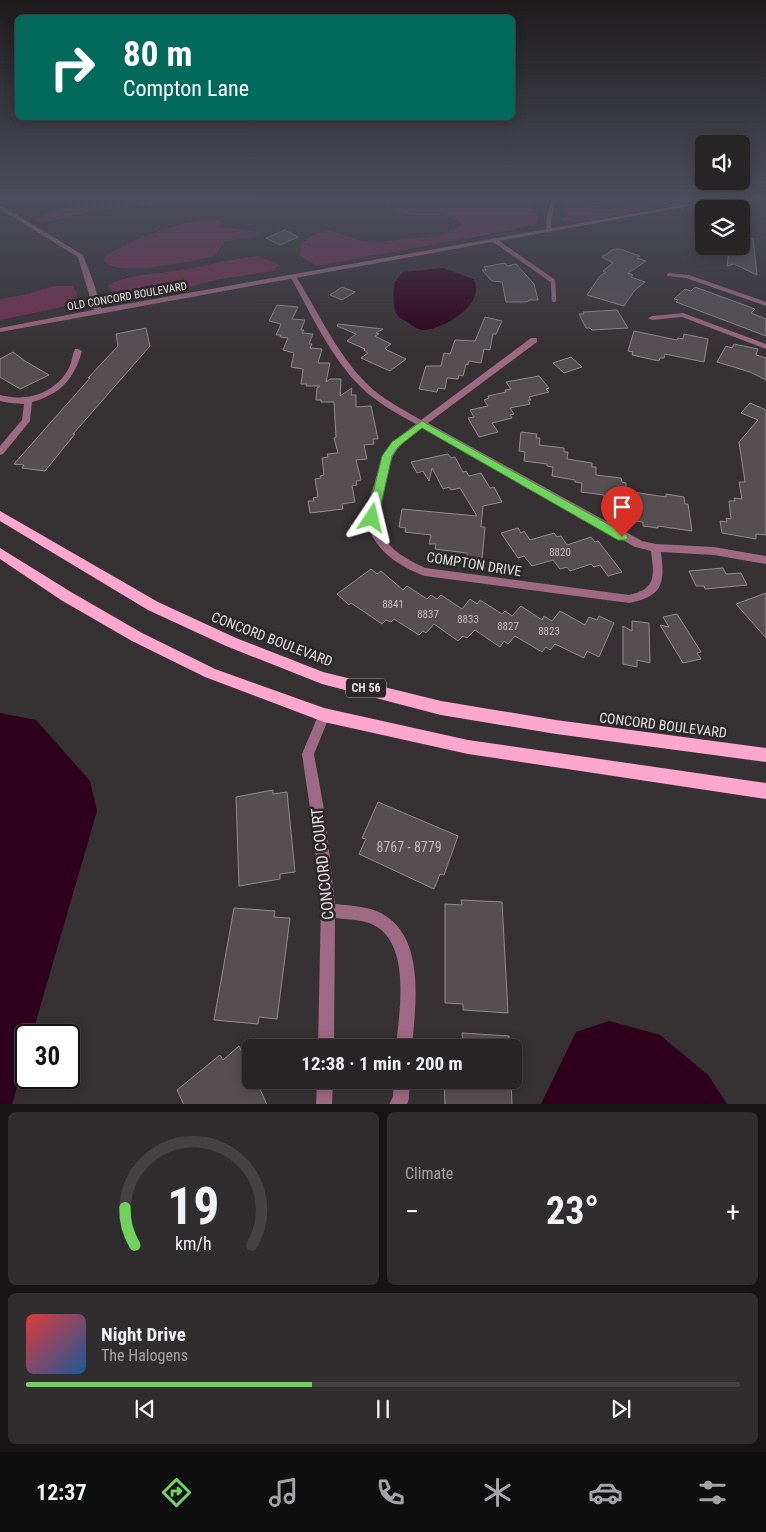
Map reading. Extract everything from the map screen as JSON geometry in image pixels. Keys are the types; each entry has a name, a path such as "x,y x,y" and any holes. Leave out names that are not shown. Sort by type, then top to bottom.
{"main road":[{"name":"CONCORD BOULEVARD","path":"0,516 153,606 230,642 322,678 460,711 556,727 766,755"},
{"path":"0,553 66,596 137,637 202,669 324,715 468,747 766,791"}],"street":[{"path":"70,250 81,256 98,311"},
{"name":"OLD CONCORD BOULEVARD","path":"0,330 441,250"},
{"path":"669,275 687,276 766,304"},
{"path":"293,276 343,362 353,375 374,394 422,424 622,537 638,544 656,548 714,551 766,560"},
{"path":"652,318 683,315 766,347"},
{"name":"COMPTON DRIVE","path":"534,340 395,444 387,456 372,518 379,538 396,558 410,566 442,576 629,599 648,594 656,585 658,574 656,548"},
{"path":"0,398 12,402 28,402 52,391 73,369 78,352"},
{"path":"0,452 26,420 28,402"},
{"name":"CONCORD COURT","path":"324,715 308,754 322,845 328,910 326,1039"},
{"path":"328,910 368,915 386,924 403,947 408,972 404,1039"},
{"path":"324,1104 325,1089"},
{"path":"396,1104 401,1098 402,1089"}],"lane":[{"path":"505,250 536,268 552,281 554,300"}],"shaded area":[{"path":"115,250 219,250 215,256 141,268 113,266 104,262 104,257"},
{"path":"301,250 406,250 317,266 300,256"},
{"path":"259,256 278,265 274,271 221,279 143,298 126,298 110,289 108,285 137,276 177,271"},
{"path":"443,268 473,279 476,288 469,306 452,320 432,329 423,330 416,328 399,317 394,305 394,290 395,282 403,272"},
{"path":"54,286 73,286 77,294 76,304 0,320 0,299 24,295"},
{"path":"0,713 36,720 90,781 97,811 35,1024 15,1024 15,1089 17,1089 12,1104 0,1104"},
{"path":"609,1021 660,1035 708,1075 727,1104 541,1104 576,1032"}],"building":[{"path":"613,250 621,250 640,256 637,258 646,261 628,273 633,275 631,277 645,282 634,291 624,306 587,295 600,276 606,272 603,271 613,263 602,257"},
{"path":"750,250 754,250 757,275 734,264 727,266 728,255 750,255"},
{"path":"505,263 507,266 516,264 534,284 538,300 506,302 502,282 492,281 482,270 486,270 484,267"},
{"path":"342,287 355,292 342,300 330,295"},
{"path":"695,287 755,309 751,313 766,319 766,336 676,302 678,300 674,299 685,289 691,291"},
{"path":"277,305 298,307 292,319 305,320 301,330 304,330 302,333 313,334 309,344 312,344 310,348 322,349 318,363 330,363 326,382 330,379 341,379 340,396 352,388 351,395 356,395 356,407 371,406 378,439 373,439 374,444 364,445 367,459 356,460 361,480 356,481 357,485 352,486 355,502 342,504 343,509 310,513 308,501 314,501 313,498 318,497 315,479 321,478 320,476 324,475 322,458 328,457 327,454 338,453 334,438 336,437 334,402 316,400 317,388 320,386 301,384 303,369 291,367 294,353 283,350 288,338 276,335 281,324 269,321"},
{"path":"617,310 628,328 592,330 586,328 579,314 584,314 583,312"},
{"path":"485,317 502,321 496,334 493,334 490,350 484,349 481,363 469,361 468,365 466,364 463,376 459,375 458,379 447,378 445,389 438,388 437,392 419,389 426,366 441,366 444,353 450,354 455,340 475,341"},
{"path":"338,324 383,329 376,333 379,334 375,336 391,344 385,348 387,350 406,359 390,371 361,358 368,353 365,349 347,341 356,334 337,326"},
{"path":"146,328 150,346 73,434 75,434 45,471 22,468 24,465 14,464 118,346 116,334"},
{"path":"634,331 677,340 678,338 683,339 684,334 708,339 704,362 665,354 664,358 660,358 659,361 632,355 633,352 628,351"},
{"path":"734,344 758,349 756,355 766,358 766,380 750,372 717,362 726,346 732,348"},
{"path":"13,352 49,375 20,389 0,377 0,359"},
{"path":"571,357 582,367 564,373 553,363"},
{"path":"539,376 549,388 546,389 549,392 529,397 531,400 528,400 530,404 510,408 514,414 510,415 512,418 492,423 498,432 479,437 468,418 474,417 470,410 488,406 484,400 489,398 488,396 511,389 506,382"},
{"path":"750,403 766,410 766,535 756,534 756,539 722,533 720,521 727,522 726,518 731,519 729,501 735,501 734,498 742,499 739,482 745,482 739,442 758,420 741,413"},
{"path":"521,432 537,434 536,438 540,438 539,445 564,448 564,452 568,452 567,459 592,463 592,467 596,467 596,475 621,478 622,482 626,483 626,491 666,497 666,494 684,497 685,504 688,504 692,531 658,526 658,528 643,526 643,522 635,521 635,513 612,509 612,499 604,498 604,495 581,492 582,483 552,476 553,467 547,466 547,464 524,461 525,452 519,451"},
{"path":"448,454 451,458 455,457 463,472 466,471 469,476 481,473 490,488 494,487 502,502 483,506 481,527 485,527 482,559 467,558 467,553 435,549 436,544 429,544 431,535 405,532 406,528 399,527 402,509 477,516 460,488 451,490 449,487 443,489 432,468 429,481 423,471 417,473 411,462"},
{"path":"518,528 521,533 524,531 530,540 554,533 557,537 561,536 567,545 591,537 595,542 598,541 622,572 608,576 600,565 594,567 591,564 570,571 567,567 560,569 553,560 532,566 524,556 518,558 501,533"},
{"path":"723,568 726,574 741,573 747,585 705,589 704,586 696,586 689,571"},
{"path":"371,569 377,574 381,571 403,590 407,586 427,599 431,595 437,599 441,595 462,609 470,599 477,604 480,600 502,614 505,611 512,616 521,606 542,620 544,616 552,621 560,611 585,625 589,617 597,620 599,616 614,623 599,657 587,651 584,658 555,644 550,650 546,647 542,652 515,636 508,644 504,641 500,647 475,630 467,638 463,636 458,641 434,624 426,633 423,631 419,635 394,619 391,622 386,620 382,624 351,603 349,605 337,594"},
{"path":"766,593 766,638 736,604"},
{"path":"677,614 701,652 697,653 701,659 683,663 660,625 669,627 663,617"},
{"path":"632,621 649,623 650,663 637,660 637,667 623,664 623,626 632,631"},
{"path":"273,790 273,794 287,792 295,872 280,874 280,879 239,886 236,797"},
{"path":"378,802 458,836 444,875 440,874 434,889 359,854 366,839 362,838"},
{"path":"461,900 502,902 508,1013 463,1010 463,1004 445,1003 445,904 462,905"},
{"path":"234,908 275,911 274,917 290,918 277,1019 259,1017 258,1024 214,1020"},
{"path":"462,1033 509,1036 509,1039 462,1039"},
{"path":"239,1046 242,1052 242,1089 260,1089 267,1104 184,1104 177,1090 220,1055 223,1060"},
{"path":"444,1089 511,1089 512,1104 445,1104"}],"route":[{"path":"372,518 384,462 390,450 395,444 422,424 622,537"}]}
